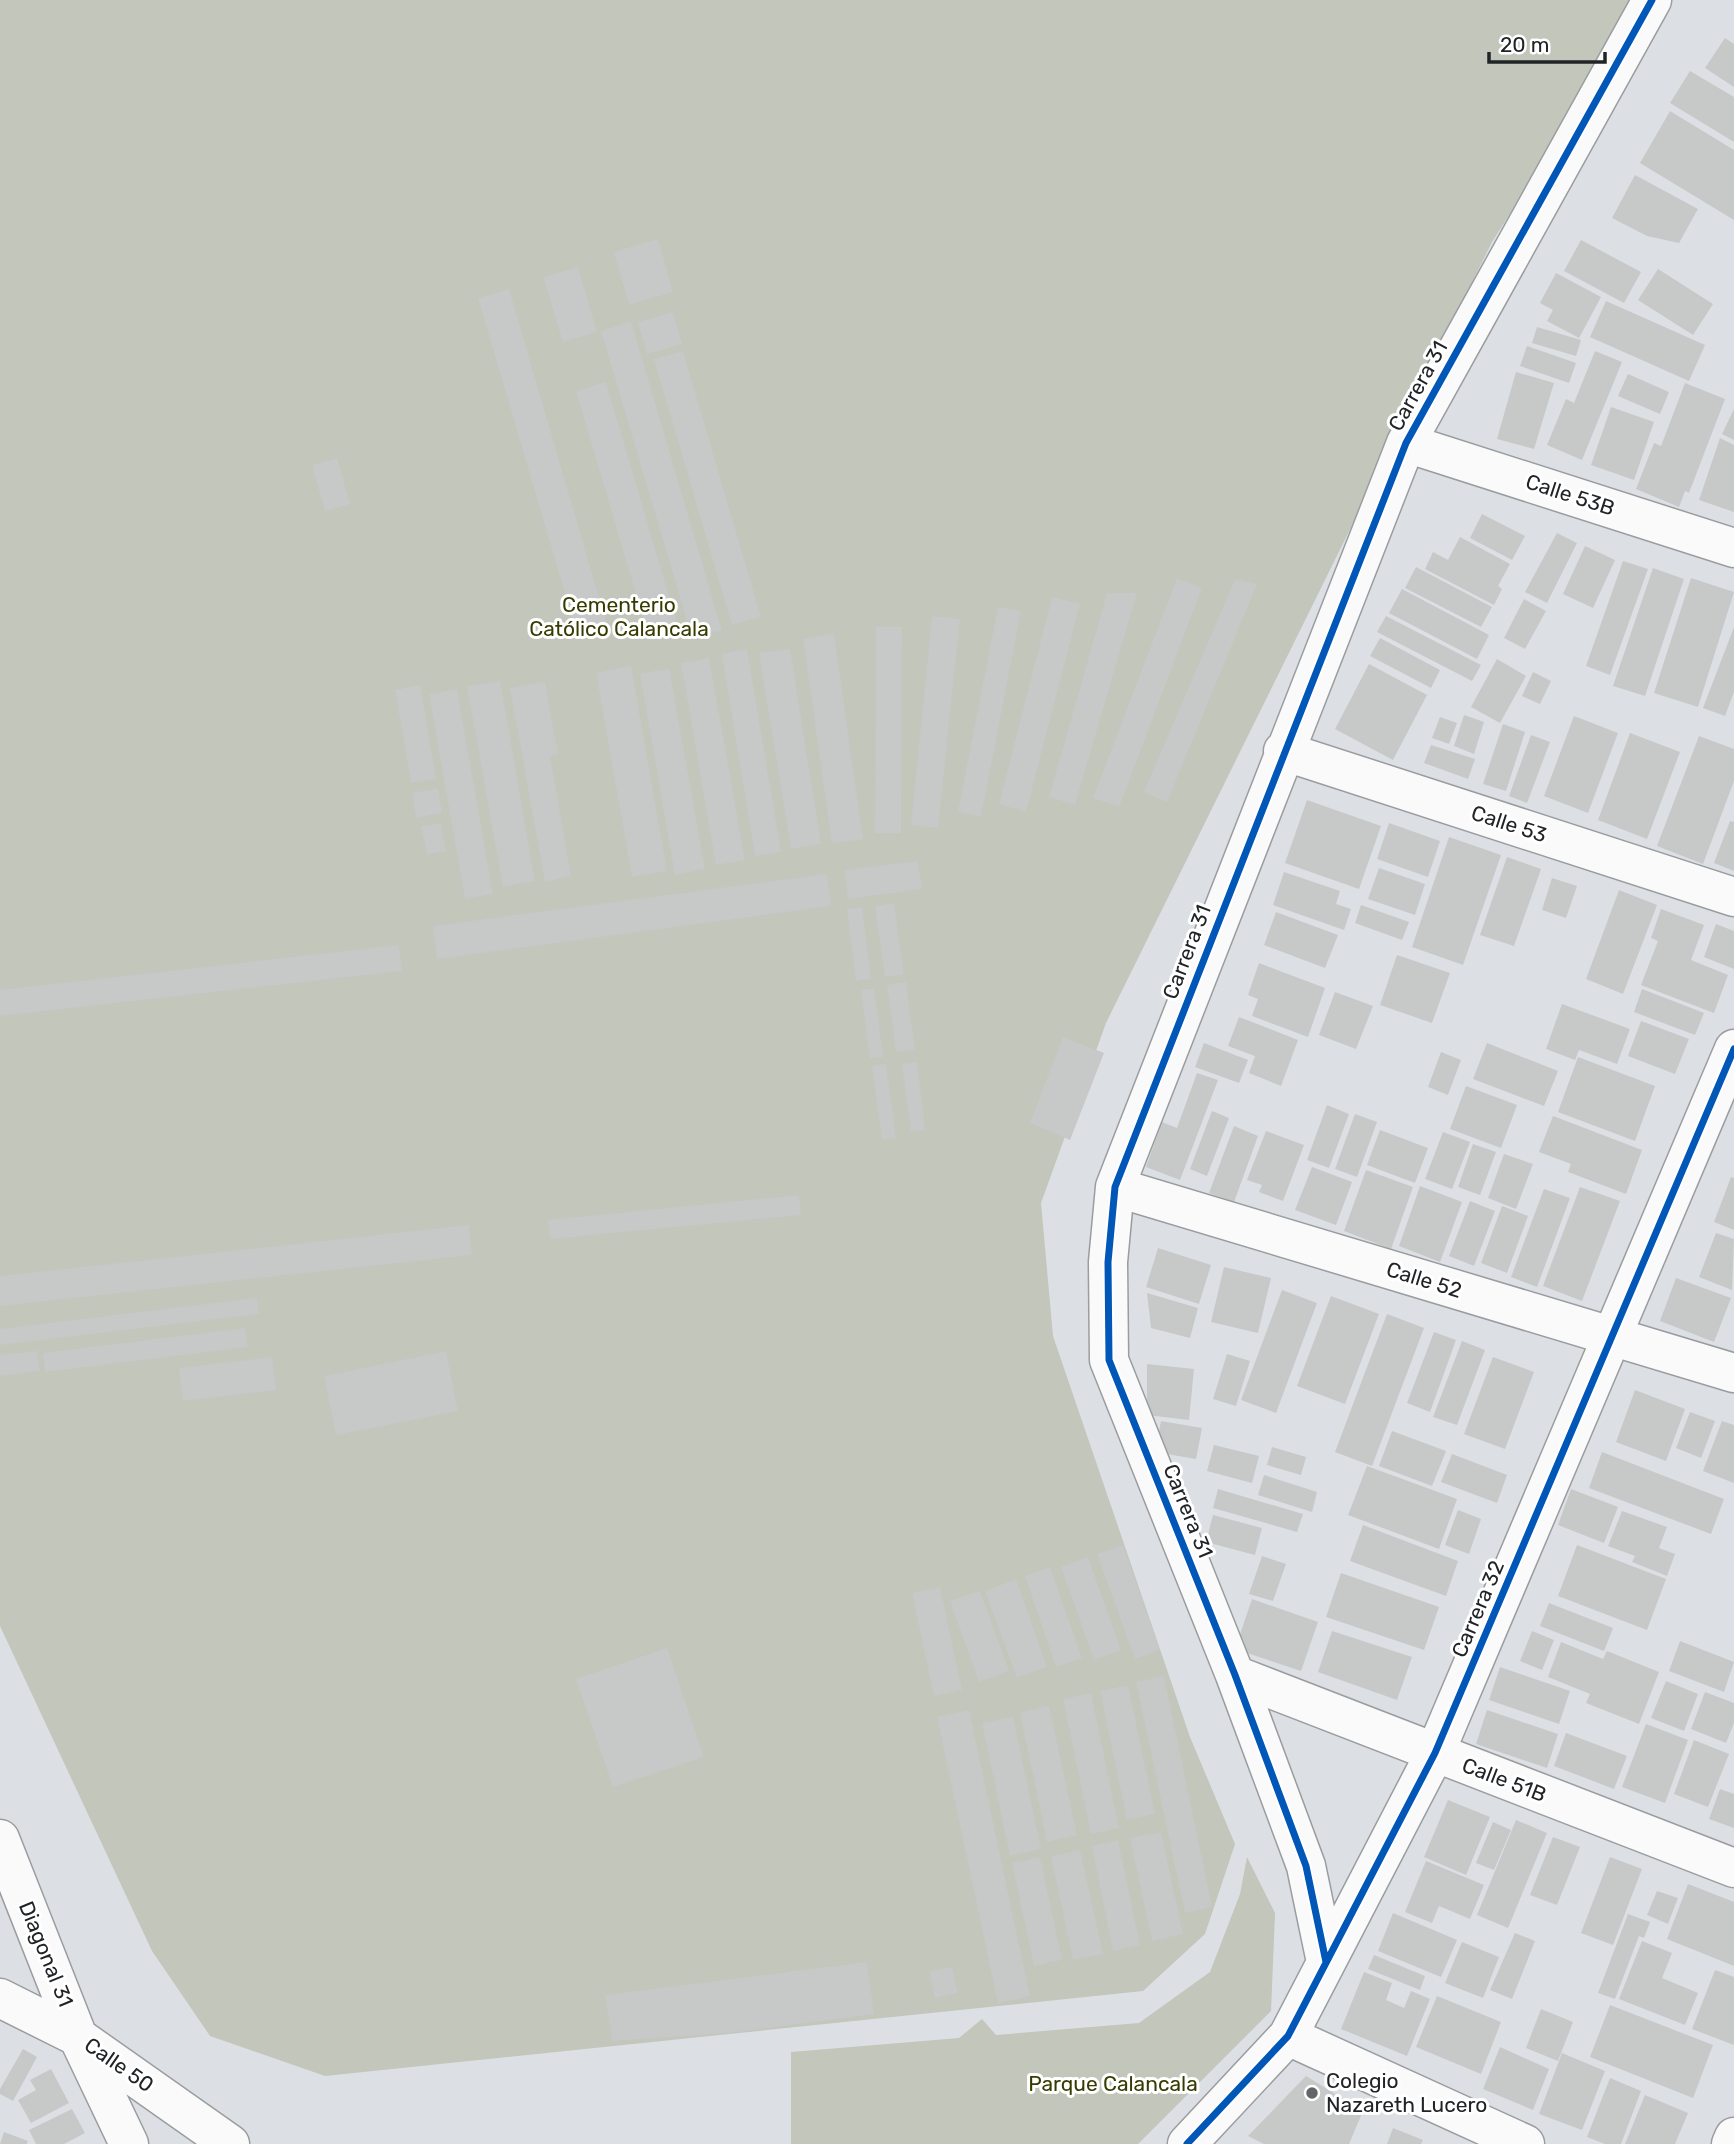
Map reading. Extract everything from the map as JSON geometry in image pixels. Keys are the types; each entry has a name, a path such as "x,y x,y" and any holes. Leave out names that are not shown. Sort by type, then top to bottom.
{"street":[{"name":"Carrera 31","path":"1326,1962 1306,1866 1235,1675 1109,1360 1108,1262 1115,1187 1283,751 1406,443 1652,0"},
{"name":"Calle 53B","path":"1406,443 1734,548"},
{"name":"Calle 53","path":"1283,751 1734,897"},
{"name":"Carrera 32","path":"1187,2144 1288,2036 1435,1753 1614,1337 1734,1049"},
{"name":"Calle 52","path":"1115,1187 1734,1373"},
{"name":"Calle 51B","path":"1235,1675 1734,1868"},
{"name":"Diagonal 31","path":"0,1839 78,2037 129,2144"},
{"name":"Calle 50","path":"0,1998 78,2037 230,2143"},
{"path":"1288,2036 1525,2144"},
{"path":"181,2144 201,2137 230,2143"},
{"path":"1731,2144 1734,2137"}],"green space":[{"name":"Cementerio Católico Calancala","path":"0,0 1633,0 1616,46 1492,242 1106,1023 1041,1203 1053,1336 1190,1737 1235,1844 1205,1934 1143,1991 325,2076 210,2036 152,1951 0,1626"},
{"name":"Parque Calancala","path":"1247,1857 1275,1913 1271,2011 1138,2144 791,2144 791,2052 959,2038 982,2019 996,2035 1139,2023 1210,1972 1240,1894"}],"building":[{"path":"1725,38 1734,44 1734,87 1705,68"},
{"path":"1690,71 1734,97 1734,142 1670,103"},
{"path":"1670,111 1734,150 1734,220 1640,163"},
{"path":"1635,175 1698,209 1679,243 1647,236 1612,218"},
{"path":"658,239 673,292 629,305 614,252"},
{"path":"1581,240 1641,272 1624,303 1564,271"},
{"path":"578,267 597,332 563,342 543,277"},
{"path":"1658,269 1713,304 1693,335 1638,300"},
{"path":"1556,273 1601,297 1579,338 1547,321 1553,310 1540,303"},
{"path":"509,289 607,625 577,634 478,298"},
{"path":"1606,301 1705,345 1689,381 1590,337"},
{"path":"673,312 682,344 647,354 638,322"},
{"path":"631,321 722,631 691,634 601,331"},
{"path":"1537,327 1581,340 1576,356 1532,343"},
{"path":"1527,346 1576,363 1569,383 1520,366"},
{"path":"683,351 761,617 732,625 654,359"},
{"path":"1595,351 1622,362 1582,460 1547,445 1566,399 1574,403"},
{"path":"1516,372 1554,383 1534,449 1497,439"},
{"path":"1628,374 1669,392 1660,414 1618,396"},
{"path":"606,382 681,637 650,641 576,391"},
{"path":"1685,383 1725,399 1689,493 1685,491 1679,507 1636,489 1654,443 1661,446"},
{"path":"1611,407 1654,422 1634,480 1591,465"},
{"path":"1734,409 1734,440 1722,434"},
{"path":"1720,438 1734,445 1734,512 1699,500"},
{"path":"337,458 350,504 325,511 312,465"},
{"path":"1482,514 1525,536 1512,560 1470,538"},
{"path":"1557,533 1577,543 1547,603 1525,592"},
{"path":"1460,537 1510,564 1498,586 1502,589 1494,605 1425,569 1433,552 1448,560"},
{"path":"1585,546 1615,560 1593,608 1563,594"},
{"path":"1623,561 1648,569 1610,675 1586,666"},
{"path":"1416,567 1492,607 1481,627 1405,588"},
{"path":"1653,568 1684,579 1645,696 1613,686"},
{"path":"1177,578 1202,588 1119,807 1093,798"},
{"path":"1691,578 1734,592 1698,707 1654,693"},
{"path":"1235,579 1257,584 1167,802 1144,792"},
{"path":"1402,589 1489,635 1477,659 1389,613"},
{"path":"1107,593 1137,593 1075,805 1049,797"},
{"path":"1052,597 1080,604 1026,812 999,804"},
{"path":"1524,599 1546,611 1525,649 1504,638"},
{"path":"998,607 1021,611 981,817 958,812"},
{"path":"932,616 960,619 938,828 911,825"},
{"path":"1386,616 1481,665 1472,681 1377,632"},
{"path":"876,627 902,627 901,833 875,833"},
{"path":"1734,627 1734,692 1725,716 1703,708"},
{"path":"834,634 863,839 832,844 803,639"},
{"path":"1380,638 1440,670 1431,688 1370,656"},
{"path":"747,649 781,852 755,856 722,654"},
{"path":"790,649 821,844 791,849 759,653"},
{"path":"709,658 745,860 716,865 681,663"},
{"path":"1497,659 1526,676 1500,723 1471,707"},
{"path":"1369,664 1427,695 1393,760 1335,729"},
{"path":"631,666 667,871 632,877 596,673"},
{"path":"669,668 705,869 675,875 640,674"},
{"path":"1533,672 1551,681 1540,704 1522,696"},
{"path":"500,681 535,881 503,887 467,686"},
{"path":"545,682 558,754 550,756 571,876 545,882 510,688"},
{"path":"420,685 436,779 411,783 395,690"},
{"path":"457,689 493,894 465,899 429,694"},
{"path":"1464,715 1484,722 1474,754 1454,746"},
{"path":"1574,716 1618,733 1588,813 1544,796"},
{"path":"1440,717 1457,723 1449,744 1432,738"},
{"path":"1503,724 1525,732 1506,791 1483,784"},
{"path":"1630,733 1680,752 1647,839 1598,820"},
{"path":"1531,735 1550,742 1527,803 1509,796"},
{"path":"1699,736 1734,749 1734,781 1703,864 1657,846"},
{"path":"1431,745 1475,759 1468,779 1424,763"},
{"path":"438,788 442,813 416,818 412,793"},
{"path":"1307,800 1381,826 1359,889 1285,863"},
{"path":"1730,821 1734,822 1734,871 1714,863"},
{"path":"441,823 446,851 427,854 421,826"},
{"path":"1389,823 1440,841 1428,877 1377,859"},
{"path":"1449,837 1501,855 1463,965 1412,947"},
{"path":"1507,857 1541,869 1514,946 1480,935"},
{"path":"918,861 922,889 848,899 845,870"},
{"path":"1379,868 1425,884 1415,915 1368,899"},
{"path":"1284,872 1340,891 1336,904 1351,909 1344,930 1273,905"},
{"path":"827,874 831,906 437,959 433,926"},
{"path":"1552,878 1577,886 1566,918 1542,910"},
{"path":"1619,890 1657,905 1623,994 1586,979"},
{"path":"894,903 904,975 885,977 875,906"},
{"path":"1361,905 1409,922 1402,940 1355,923"},
{"path":"862,907 871,979 856,981 847,909"},
{"path":"1661,909 1704,925 1691,960 1728,975 1714,1013 1641,985 1658,941 1651,938"},
{"path":"1276,912 1338,935 1325,968 1264,945"},
{"path":"1716,924 1734,931 1734,969 1704,957"},
{"path":"399,945 402,971 0,1016 0,990"},
{"path":"1397,955 1450,973 1432,1023 1380,1005"},
{"path":"1259,963 1325,988 1308,1037 1252,1016 1258,999 1248,995"},
{"path":"906,982 915,1050 896,1052 887,985"},
{"path":"874,988 883,1057 870,1059 861,990"},
{"path":"1642,989 1704,1013 1695,1035 1634,1012"},
{"path":"1335,992 1373,1006 1356,1049 1319,1035"},
{"path":"1562,1004 1630,1029 1617,1064 1579,1050 1575,1060 1546,1049"},
{"path":"1239,1017 1298,1040 1281,1086 1249,1073 1255,1056 1228,1046"},
{"path":"1641,1021 1689,1039 1675,1074 1628,1056"},
{"path":"1063,1037 1104,1053 1070,1140 1030,1123"},
{"path":"1204,1043 1248,1060 1239,1083 1195,1067"},
{"path":"1487,1043 1558,1071 1544,1106 1473,1079"},
{"path":"1441,1052 1461,1060 1448,1095 1428,1087"},
{"path":"1578,1057 1655,1086 1635,1141 1558,1112"},
{"path":"917,1062 925,1130 911,1132 902,1064"},
{"path":"886,1064 896,1138 882,1140 872,1066"},
{"path":"1197,1073 1218,1080 1180,1180 1146,1167 1162,1122 1177,1128"},
{"path":"1466,1086 1517,1105 1501,1148 1450,1129"},
{"path":"1327,1105 1349,1114 1329,1168 1307,1160"},
{"path":"1212,1111 1229,1118 1207,1176 1190,1169"},
{"path":"1355,1114 1377,1122 1357,1177 1335,1169"},
{"path":"1553,1116 1642,1150 1626,1194 1568,1172 1571,1164 1539,1152"},
{"path":"1234,1126 1258,1136 1234,1202 1209,1193"},
{"path":"1380,1130 1428,1148 1415,1183 1367,1165"},
{"path":"1266,1131 1304,1145 1283,1201 1259,1192 1262,1185 1247,1180"},
{"path":"1443,1132 1470,1142 1452,1189 1425,1179"},
{"path":"1473,1144 1496,1152 1480,1195 1458,1187"},
{"path":"1504,1154 1533,1164 1516,1209 1488,1198"},
{"path":"1312,1167 1352,1182 1336,1225 1295,1210"},
{"path":"1366,1170 1413,1187 1391,1249 1344,1231"},
{"path":"1731,1177 1734,1178 1734,1230 1714,1222"},
{"path":"1420,1186 1462,1202 1440,1262 1399,1246"},
{"path":"1580,1187 1620,1201 1582,1301 1543,1286"},
{"path":"1544,1189 1570,1198 1537,1287 1511,1277"},
{"path":"799,1195 801,1215 550,1239 548,1220"},
{"path":"1470,1201 1495,1211 1474,1266 1449,1256"},
{"path":"1502,1206 1528,1216 1507,1273 1481,1263"},
{"path":"469,1225 472,1255 0,1306 0,1276"},
{"path":"1716,1233 1734,1239 1732,1290 1699,1277"},
{"path":"1158,1248 1211,1265 1199,1304 1146,1287"},
{"path":"1224,1267 1271,1278 1258,1333 1211,1322"},
{"path":"1676,1278 1731,1298 1714,1342 1660,1321"},
{"path":"1282,1290 1317,1303 1276,1413 1241,1400"},
{"path":"1147,1293 1198,1308 1190,1338 1151,1328"},
{"path":"1331,1296 1379,1314 1345,1404 1297,1386"},
{"path":"257,1298 259,1314 0,1345 0,1329"},
{"path":"1387,1314 1424,1328 1372,1466 1335,1452"},
{"path":"245,1328 248,1347 45,1372 43,1353"},
{"path":"1434,1332 1456,1340 1430,1412 1407,1403"},
{"path":"1462,1341 1485,1350 1457,1425 1433,1417"},
{"path":"37,1351 40,1371 0,1376 0,1355"},
{"path":"446,1351 458,1411 336,1435 324,1376"},
{"path":"1227,1354 1250,1361 1236,1406 1213,1399"},
{"path":"272,1357 276,1390 183,1401 179,1368"},
{"path":"1493,1357 1534,1372 1505,1449 1464,1434"},
{"path":"1147,1364 1194,1369 1189,1420 1147,1415"},
{"path":"1635,1390 1685,1409 1666,1461 1616,1442"},
{"path":"1690,1412 1715,1421 1701,1458 1676,1448"},
{"path":"1161,1421 1202,1428 1196,1459 1155,1452"},
{"path":"1722,1421 1734,1425 1734,1483 1703,1471"},
{"path":"1392,1431 1446,1451 1432,1486 1379,1466"},
{"path":"1214,1445 1259,1456 1252,1483 1207,1471"},
{"path":"1272,1447 1306,1457 1301,1475 1267,1465"},
{"path":"1602,1452 1724,1499 1711,1534 1589,1488"},
{"path":"1452,1454 1507,1475 1497,1503 1441,1482"},
{"path":"1367,1466 1457,1499 1439,1549 1348,1515"},
{"path":"1264,1475 1317,1492 1312,1512 1258,1495"},
{"path":"1218,1489 1303,1514 1297,1532 1213,1508"},
{"path":"1571,1489 1618,1507 1604,1543 1558,1525"},
{"path":"1458,1510 1481,1519 1469,1554 1445,1545"},
{"path":"1622,1511 1667,1527 1659,1548 1675,1554 1667,1576 1632,1562 1635,1556 1608,1546"},
{"path":"1213,1515 1262,1528 1255,1555 1206,1542"},
{"path":"1363,1525 1458,1561 1446,1596 1350,1561"},
{"path":"1123,1545 1160,1650 1135,1659 1097,1554"},
{"path":"1577,1545 1666,1579 1647,1630 1558,1596"},
{"path":"1262,1556 1286,1564 1273,1601 1249,1594"},
{"path":"1088,1557 1121,1650 1094,1660 1061,1567"},
{"path":"1050,1567 1082,1658 1056,1667 1025,1576"},
{"path":"1341,1573 1439,1607 1424,1650 1326,1617"},
{"path":"1016,1579 1047,1667 1017,1678 985,1591"},
{"path":"940,1587 962,1690 934,1696 912,1593"},
{"path":"980,1591 1009,1671 979,1682 950,1601"},
{"path":"1252,1599 1318,1622 1301,1671 1235,1649"},
{"path":"1549,1603 1613,1628 1604,1651 1540,1626"},
{"path":"1332,1631 1412,1657 1397,1700 1318,1672"},
{"path":"1532,1631 1554,1640 1542,1670 1520,1661"},
{"path":"1680,1641 1734,1662 1724,1692 1669,1671"},
{"path":"1561,1642 1603,1659 1607,1651 1659,1672 1639,1724 1586,1703 1590,1694 1548,1677"},
{"path":"667,1648 704,1757 613,1787 576,1679"},
{"path":"1500,1667 1570,1691 1559,1724 1489,1700"},
{"path":"1164,1676 1212,1907 1185,1913 1136,1682"},
{"path":"1666,1681 1698,1694 1684,1731 1651,1718"},
{"path":"1128,1685 1155,1814 1127,1820 1100,1691"},
{"path":"1705,1692 1734,1703 1734,1723 1726,1743 1691,1729"},
{"path":"1091,1693 1119,1828 1091,1834 1063,1699"},
{"path":"1049,1706 1077,1835 1047,1842 1020,1712"},
{"path":"969,1710 1030,1996 998,2003 937,1717"},
{"path":"1487,1710 1558,1734 1547,1768 1476,1744"},
{"path":"1013,1717 1041,1849 1010,1856 982,1723"},
{"path":"1646,1724 1688,1740 1665,1803 1622,1787"},
{"path":"1566,1733 1627,1756 1614,1789 1554,1766"},
{"path":"1694,1740 1729,1754 1708,1807 1674,1794"},
{"path":"1720,1789 1734,1794 1734,1828 1709,1819"},
{"path":"1448,1800 1490,1817 1466,1875 1424,1857"},
{"path":"1516,1820 1547,1833 1508,1928 1477,1915"},
{"path":"1493,1822 1511,1830 1494,1870 1476,1863"},
{"path":"1161,1832 1183,1934 1152,1941 1130,1838"},
{"path":"1553,1837 1580,1847 1557,1905 1530,1895"},
{"path":"1118,1840 1140,1945 1113,1951 1092,1846"},
{"path":"1080,1850 1103,1954 1073,1960 1051,1856"},
{"path":"1040,1857 1062,1960 1034,1966 1012,1863"},
{"path":"1610,1857 1642,1869 1613,1945 1581,1933"},
{"path":"1426,1861 1484,1885 1470,1919 1439,1906 1432,1923 1405,1912"},
{"path":"1688,1884 1734,1902 1734,1966 1667,1939"},
{"path":"1657,1891 1678,1898 1668,1924 1647,1915"},
{"path":"1393,1913 1457,1940 1441,1977 1378,1951"},
{"path":"1628,1914 1650,1922 1644,1938 1639,1936 1615,1999 1598,1993"},
{"path":"1515,1933 1535,1941 1512,1999 1490,1990"},
{"path":"1642,1941 1672,1953 1662,1978 1698,1993 1685,2025 1619,1999"},
{"path":"1462,1942 1499,1957 1483,1998 1445,1983"},
{"path":"1374,1955 1425,1976 1420,1990 1368,1969"},
{"path":"867,1962 874,2014 730,2033 612,2041 605,1995"},
{"path":"952,1967 958,1993 935,1998 929,1971"},
{"path":"1715,1970 1734,1977 1734,2045 1692,2029"},
{"path":"1364,1972 1392,1983 1386,2000 1404,2008 1411,1991 1430,1999 1407,2056 1341,2029"},
{"path":"1437,1996 1501,2022 1481,2074 1416,2047"},
{"path":"1610,2005 1713,2045 1693,2098 1590,2057"},
{"path":"1541,2009 1573,2022 1558,2061 1526,2048"},
{"path":"1500,2047 1549,2069 1533,2110 1483,2089"},
{"path":"23,2049 37,2057 13,2101 0,2094 0,2089"},
{"path":"1562,2053 1605,2071 1582,2130 1539,2114"},
{"path":"51,2069 69,2103 31,2123 18,2100 36,2090 30,2080"},
{"name":"Colegio Nazareth Lucero","path":"1306,2076 1363,2111 1349,2144 1264,2144 1248,2136"},
{"path":"1610,2078 1641,2091 1621,2144 1605,2144 1587,2137"},
{"path":"1645,2095 1688,2113 1675,2144 1625,2144"},
{"path":"72,2109 85,2133 64,2144 36,2144 29,2130"},
{"path":"1393,2128 1423,2140 1421,2144 1387,2144"},
{"path":"4,2132 28,2141 27,2144 0,2144"}],"cycle path":[{"path":"1326,1962 1306,1866 1235,1675 1109,1360 1108,1262 1115,1187 1406,443 1652,0"},
{"path":"1187,2144 1288,2036 1435,1753 1734,1049"}],"place":[{"name":"Colegio Nazareth Lucero","path":"1312,2093"}]}
